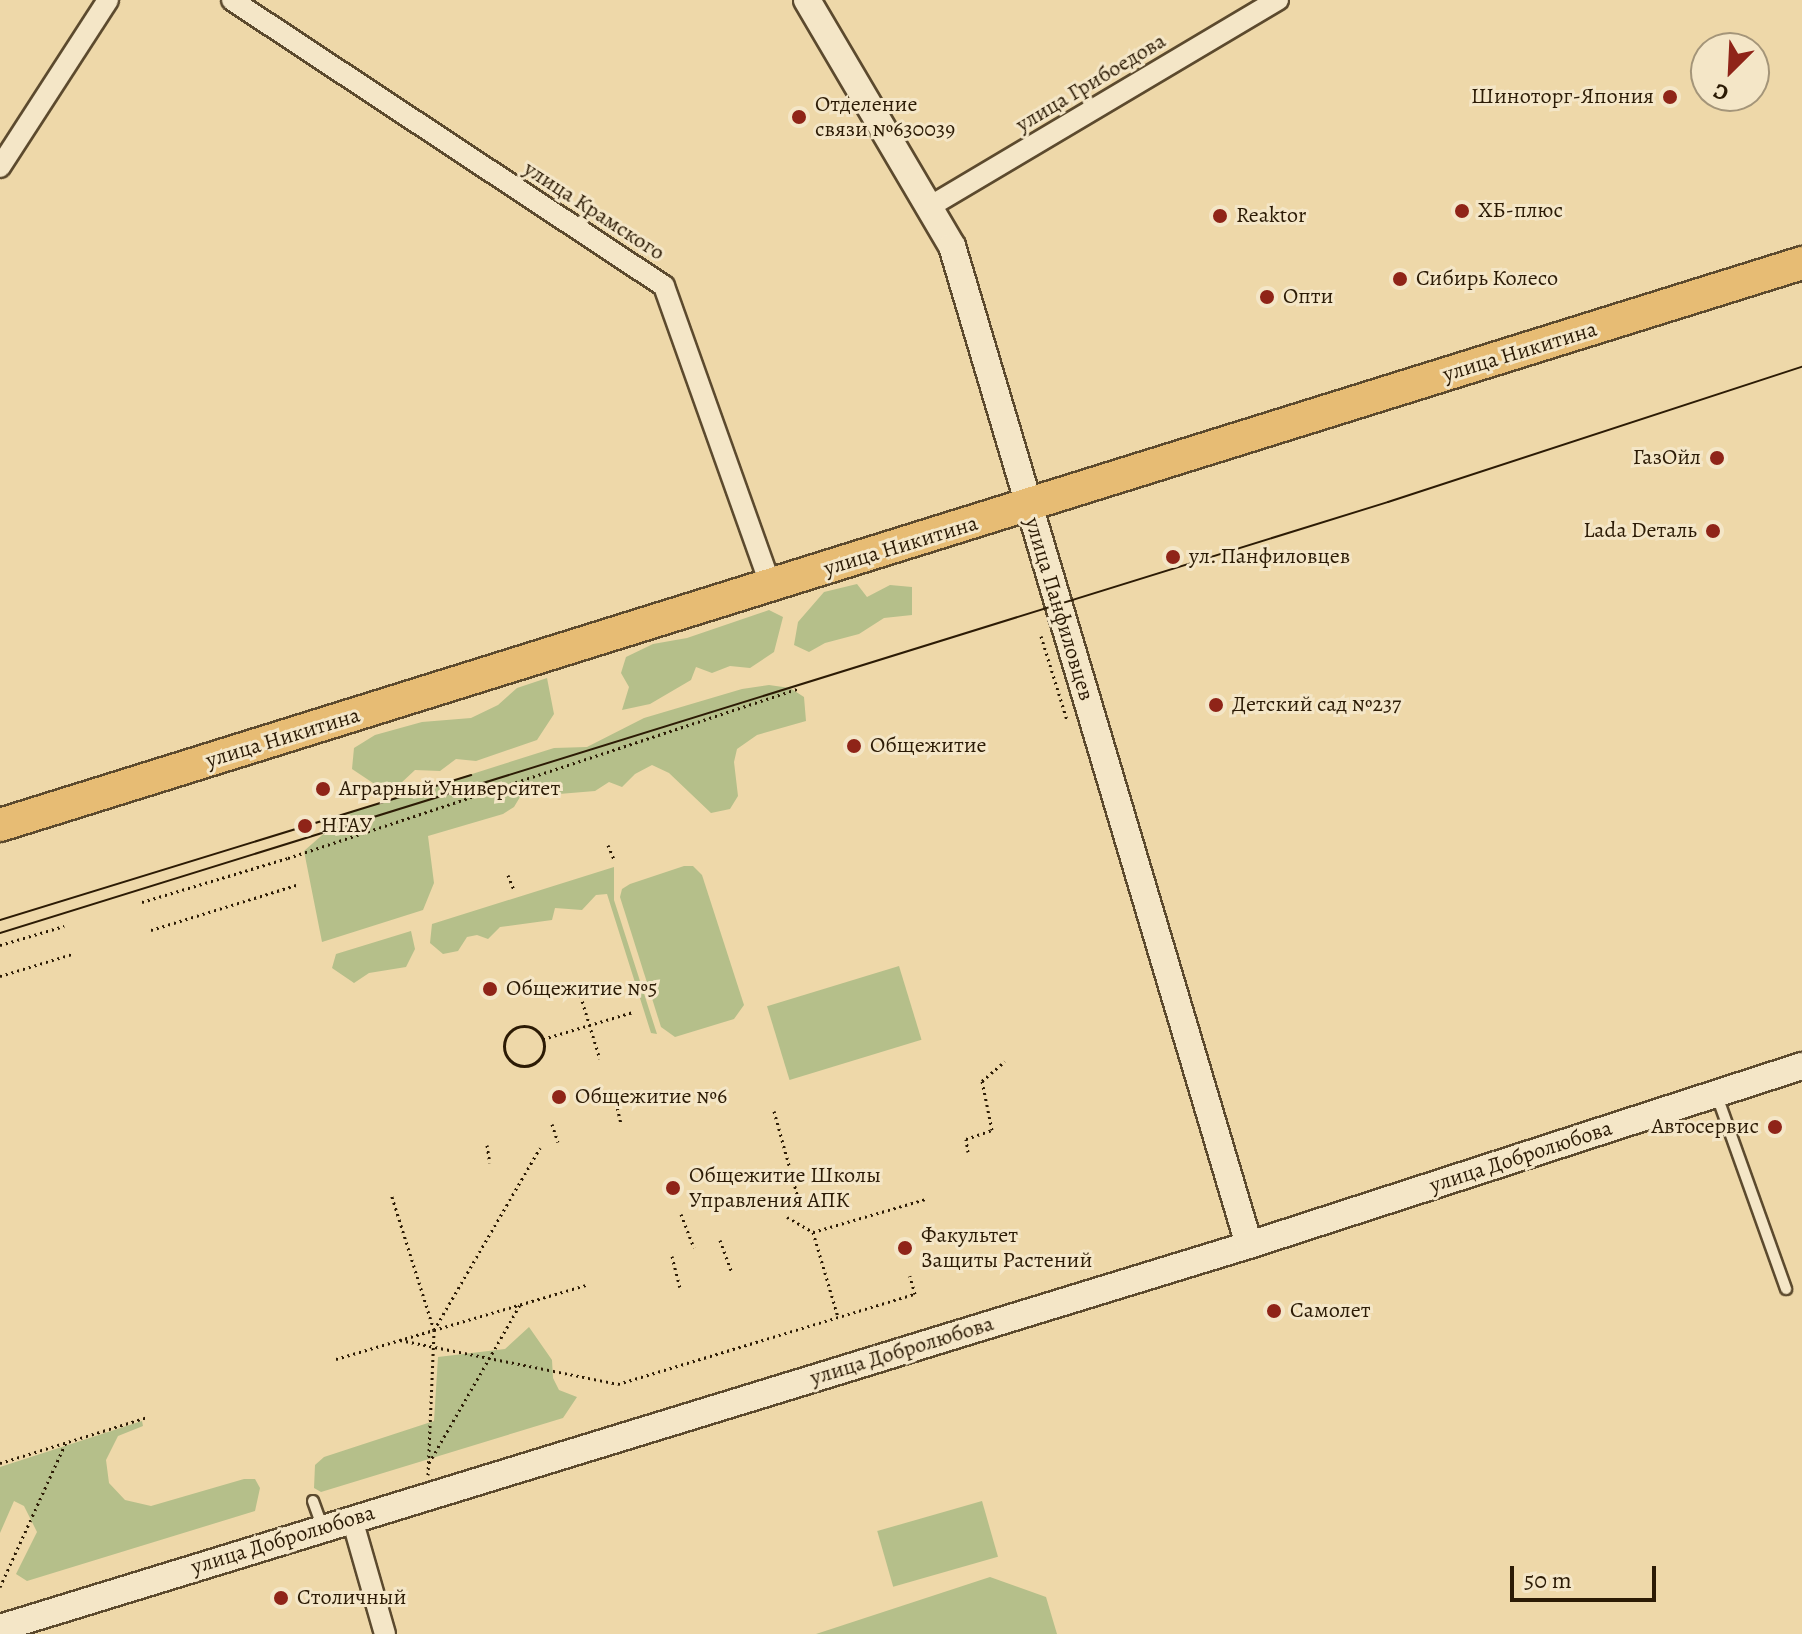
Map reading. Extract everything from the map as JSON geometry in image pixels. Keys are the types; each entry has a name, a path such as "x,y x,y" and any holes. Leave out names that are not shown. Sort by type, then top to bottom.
{"main road":[{"name":"улица Никитина","path":"0,825 1802,263"}],"street":[{"path":"0,167 108,0"},
{"name":"улица Крамского","path":"232,0 664,286 771,586"},
{"name":"улица Панфиловцев","path":"807,0 952,246 1249,1245"},
{"name":"улица Грибоедова","path":"929,207 1278,0"},
{"name":"улица Добролюбова","path":"0,1628 1249,1245 1802,1066"},
{"path":"352,1519 385,1634"}],"lane":[{"path":"1717,1094 1786,1289"},
{"path":"313,1501 323,1528"}],"path":[{"path":"142,902 288,858 800,688"},
{"path":"608,845 614,859"},
{"path":"508,875 514,890"},
{"path":"151,930 296,885"},
{"path":"0,945 64,926"},
{"path":"0,976 72,954"},
{"path":"577,984 600,1059"},
{"path":"543,1039 633,1012"},
{"path":"515,1027 531,1027 543,1039 544,1051 539,1061 525,1067 510,1061 504,1049 506,1035 515,1027"},
{"path":"968,1152 966,1139 992,1130 982,1081 1005,1061"},
{"path":"616,1102 621,1123"},
{"path":"774,1111 799,1201"},
{"path":"552,1124 558,1142"},
{"path":"487,1145 490,1163"},
{"path":"434,1330 540,1148"},
{"path":"391,1194 434,1330 427,1466 431,1495"},
{"path":"813,1232 926,1199"},
{"path":"681,1214 694,1248"},
{"path":"787,1217 813,1232 838,1317"},
{"path":"720,1240 731,1271"},
{"path":"672,1256 680,1287"},
{"path":"400,1340 618,1384 915,1294 910,1276"},
{"path":"336,1359 586,1285"},
{"path":"427,1466 520,1305"},
{"path":"0,1463 148,1417"},
{"path":"0,1587 66,1442"}],"green space":[{"path":"857,584 867,597 890,585 912,587 912,615 884,618 859,634 825,643 809,652 794,645 798,622 824,592"},
{"path":"769,610 783,617 774,652 750,668 730,666 712,673 696,667 691,680 650,704 622,710 629,687 621,673 626,657 653,644 687,638"},
{"path":"547,678 554,714 537,740 476,761 456,759 440,771 415,770 400,784 379,787 352,769 354,748 375,735 422,722 471,718 498,705 517,688"},
{"path":"769,685 790,688 804,697 806,721 757,735 737,749 734,762 738,796 730,809 711,813 669,773 652,765 635,774 622,787 609,782 595,791 559,794 540,788 523,792 514,807 503,814 428,836 434,883 423,910 322,942 304,851 346,814 554,748 587,747 644,718 742,689"},
{"path":"684,866 693,866 702,875 744,1005 734,1019 675,1037 661,1027 620,897 622,889 630,884"},
{"path":"614,867 614,900 657,1034 651,1033 607,894 596,895 582,910 555,908 552,920 500,927 488,939 477,935 467,937 458,951 443,954 430,943 432,924"},
{"path":"411,931 415,949 406,967 369,973 354,983 332,968 336,954"},
{"path":"899,966 922,1040 790,1080 767,1006"},
{"path":"529,1327 552,1360 553,1378 559,1390 577,1397 563,1418 321,1492 314,1488 315,1465 324,1457 434,1421 438,1357 505,1349"},
{"path":"142,1421 143,1426 118,1436 106,1460 109,1483 125,1500 151,1506 244,1479 255,1479 260,1488 255,1511 27,1581 16,1574 37,1532 24,1506 14,1501 0,1533 0,1467"},
{"path":"982,1501 998,1557 893,1587 877,1531"},
{"path":"990,1577 1046,1597 1057,1634 816,1634"}],"tram line":[{"path":"0,933 1388,502 1802,367"},
{"path":"0,920 471,775"}],"place":[{"name":"Шиноторг-Япония","path":"1670,97"},
{"name":"Отделение связи №630039","path":"799,117"},
{"name":"ХБ-плюс","path":"1462,211"},
{"name":"Reaktor","path":"1220,216"},
{"name":"Сибирь Колесо","path":"1400,279"},
{"name":"Опти","path":"1267,297"},
{"name":"ГазОйл","path":"1717,458"},
{"name":"Lada Dеталь","path":"1713,531"},
{"name":"ул. Панфиловцев","path":"1173,557"},
{"name":"Детский сад №237","path":"1216,705"},
{"name":"Общежитие","path":"854,746"},
{"name":"Аграрный Университет","path":"323,789"},
{"name":"НГАУ","path":"305,826"},
{"name":"Общежитие №5","path":"490,989"},
{"name":"Общежитие №6","path":"559,1097"},
{"name":"Автосервис","path":"1775,1127"},
{"name":"Общежитие Школы Управления АПК","path":"673,1188"},
{"name":"Факультет Защиты Растений","path":"905,1248"},
{"name":"Самолет","path":"1274,1311"},
{"name":"Столичный","path":"281,1598"}]}
